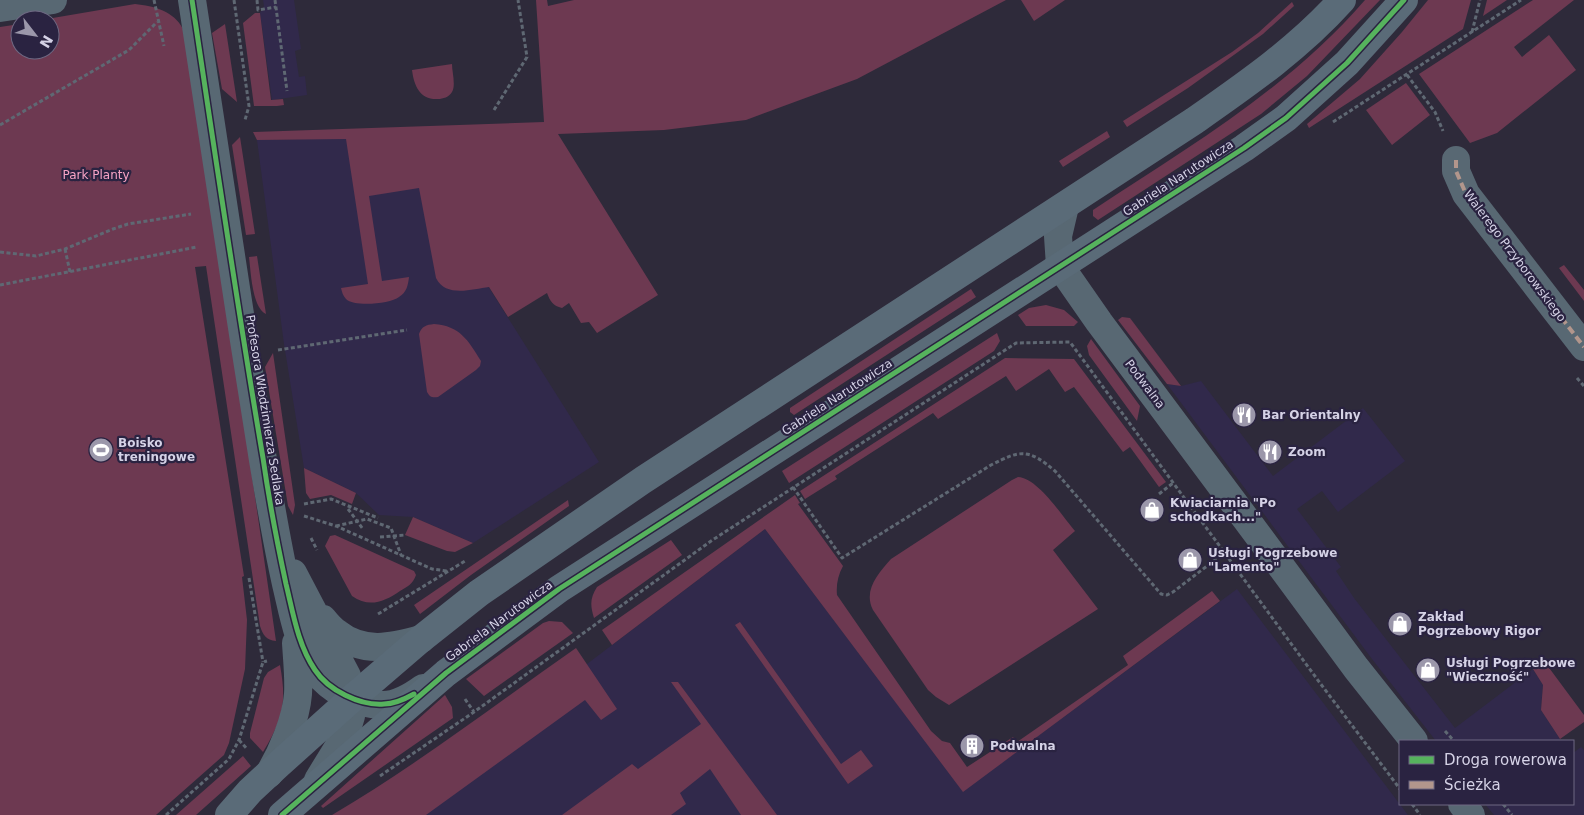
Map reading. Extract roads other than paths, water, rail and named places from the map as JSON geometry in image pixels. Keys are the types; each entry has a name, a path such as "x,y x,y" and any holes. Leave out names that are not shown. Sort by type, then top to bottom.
{"street":[{"path":"0,8 53,0"},
{"name":"Profesora Włodzimierza Sedlaka","path":"192,0 275,533 303,614 304,648 316,671 330,686 344,695 383,705 400,701 414,694 446,673"},
{"path":"229,815 250,791 353,698 421,639 479,593 643,480 1194,121 1260,75 1321,23 1342,0"},
{"name":"Gabriela Narutowicza","path":"289,810 446,673 560,589 1244,148 1286,118 1347,64 1404,0"},
{"name":"Walerego Przyborowskiego","path":"1456,160 1456,171 1466,194 1584,347"},
{"path":"1060,266 1058,236 1065,206"},
{"name":"Podwalna","path":"1060,266 1099,322 1356,668 1413,740"},
{"path":"269,774 288,734 298,696 303,614 346,639 369,647 393,647 421,639"},
{"path":"289,810 312,789 345,736 351,716 353,698"},
{"path":"1463,805 1471,815"}],"place":[{"name":"Bar Orientalny","path":"1244,415"},
{"name":"Boisko treningowe","path":"101,450"},
{"name":"Zoom","path":"1270,452"},
{"name":"Kwiaciarnia \"Po schodkach...\"","path":"1152,510"},
{"name":"Usługi Pogrzebowe \"Lamento\"","path":"1190,560"},
{"name":"Zakład Pogrzebowy Rigor","path":"1400,624"},
{"name":"Usługi Pogrzebowe \"Wieczność\"","path":"1428,670"},
{"name":"Podwalna","path":"972,746"}],"park label":[{"name":"Park Planty","path":"96,175"}]}
